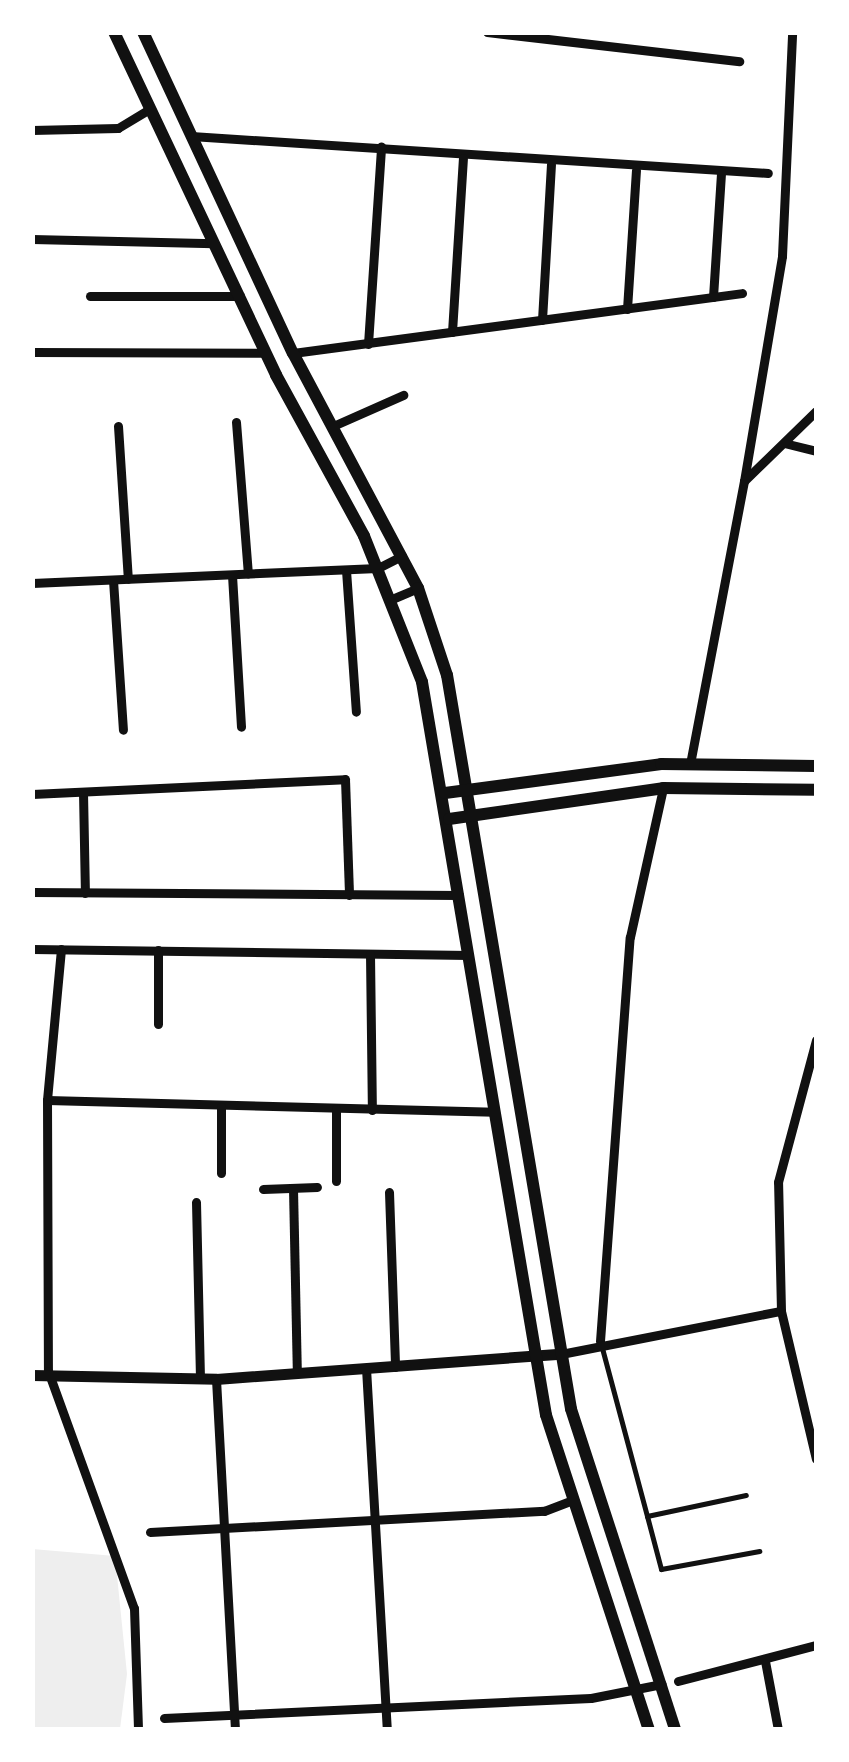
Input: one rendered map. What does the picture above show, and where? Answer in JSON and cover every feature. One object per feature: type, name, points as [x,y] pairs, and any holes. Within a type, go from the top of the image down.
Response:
[{"type":"main road","points":[[114,32],[266,354],[378,568],[422,682],[445,794],[534,1356],[570,1501],[638,1688],[649,1730]]},
{"type":"main road","points":[[143,32],[293,353],[418,588],[472,788],[560,1354],[594,1492],[675,1730]]},
{"type":"main road","points":[[445,794],[690,764],[816,766]]},
{"type":"main road","points":[[449,819],[663,788],[816,790]]},
{"type":"street","points":[[487,32],[739,62]]},
{"type":"street","points":[[690,764],[782,256],[792,32]]},
{"type":"street","points":[[32,130],[118,128],[150,109]]},
{"type":"street","points":[[192,136],[381,146],[463,158],[636,170],[768,172]]},
{"type":"street","points":[[368,344],[381,146]]},
{"type":"street","points":[[452,332],[463,158]]},
{"type":"street","points":[[542,320],[550,164]]},
{"type":"street","points":[[627,309],[636,170]]},
{"type":"street","points":[[713,297],[721,172]]},
{"type":"street","points":[[32,239],[214,243]]},
{"type":"street","points":[[293,353],[742,293]]},
{"type":"street","points":[[90,296],[240,296]]},
{"type":"street","points":[[32,352],[266,354]]},
{"type":"street","points":[[333,426],[402,395]]},
{"type":"street","points":[[744,480],[816,412]]},
{"type":"street","points":[[236,422],[248,574]]},
{"type":"street","points":[[118,426],[128,579]]},
{"type":"street","points":[[784,443],[816,451]]},
{"type":"street","points":[[32,584],[378,568],[402,556]]},
{"type":"street","points":[[346,570],[356,712]]},
{"type":"street","points":[[232,575],[242,727]]},
{"type":"street","points":[[113,580],[123,730]]},
{"type":"street","points":[[392,599],[418,588]]},
{"type":"street","points":[[32,794],[344,779],[349,894]]},
{"type":"street","points":[[600,1340],[630,937],[663,788]]},
{"type":"street","points":[[83,792],[85,893]]},
{"type":"street","points":[[32,892],[459,896]]},
{"type":"street","points":[[32,949],[469,956]]},
{"type":"street","points":[[61,949],[47,1100],[48,1371],[134,1608],[138,1730]]},
{"type":"street","points":[[158,950],[158,1024]]},
{"type":"street","points":[[370,954],[372,1110]]},
{"type":"street","points":[[816,1040],[778,1182],[781,1312],[816,1459]]},
{"type":"street","points":[[47,1100],[494,1112]]},
{"type":"street","points":[[221,1107],[221,1173]]},
{"type":"street","points":[[336,1109],[336,1182]]},
{"type":"street","points":[[264,1189],[317,1187]]},
{"type":"street","points":[[293,1188],[297,1374]]},
{"type":"street","points":[[389,1192],[395,1367]]},
{"type":"street","points":[[196,1202],[200,1379]]},
{"type":"street","points":[[32,1375],[216,1379],[560,1354],[600,1340],[781,1312]]},
{"type":"street","points":[[366,1368],[386,1730]]},
{"type":"street","points":[[216,1379],[235,1730]]},
{"type":"street","points":[[150,1532],[544,1512],[570,1501]]},
{"type":"street","points":[[678,1681],[816,1645]]},
{"type":"street","points":[[765,1661],[778,1730]]},
{"type":"street","points":[[164,1718],[386,1708],[662,1684]]},
{"type":"lane","points":[[600,1340],[661,1569],[759,1550]]},
{"type":"lane","points":[[647,1516],[746,1495]]},
{"type":"shaded area","points":[[32,1549],[115,1556],[127,1674],[120,1729],[33,1729]]}]
